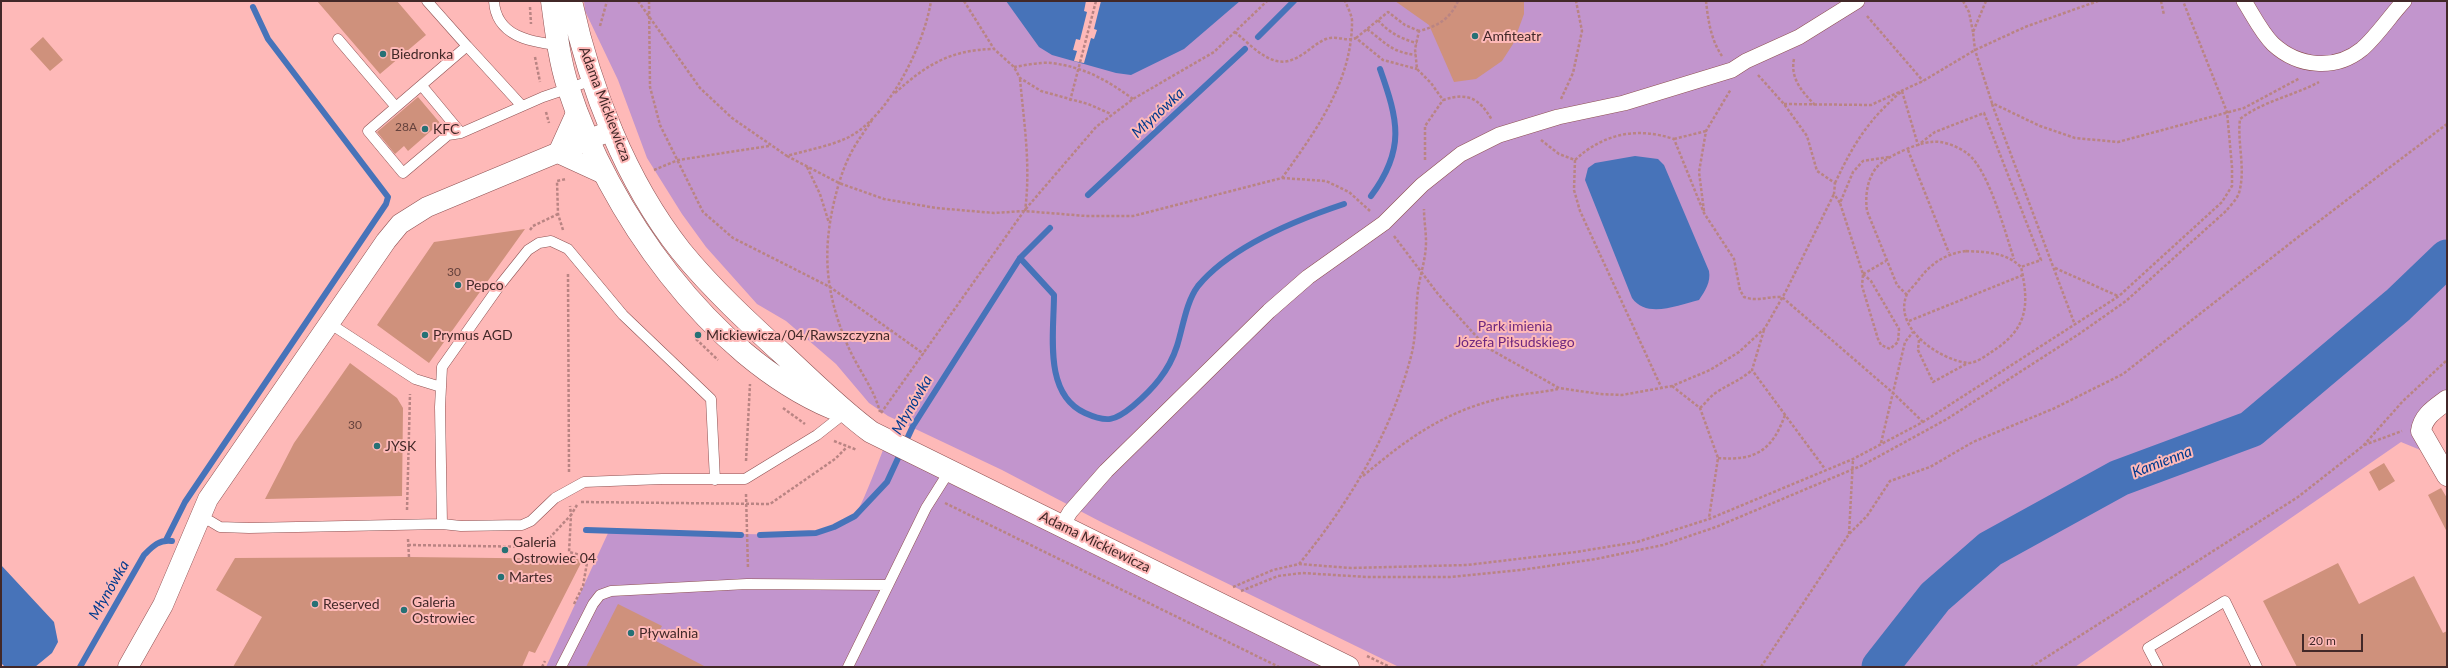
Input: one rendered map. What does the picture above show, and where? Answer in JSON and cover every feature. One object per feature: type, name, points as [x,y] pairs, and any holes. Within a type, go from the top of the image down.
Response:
[{"type":"street","name":"Adama Mickiewicza","points":[[552,1],[558,45],[568,87],[588,141],[606,175],[641,236],[711,322],[748,357],[781,382],[809,398],[880,428],[921,456],[1348,667]]},
{"type":"street","name":"Adama Mickiewicza","points":[[571,1],[593,80],[612,130],[640,188],[681,250],[726,300],[844,413]]},
{"type":"street","points":[[2244,1],[2274,44],[2293,57],[2322,72],[2361,49],[2404,1]]},
{"type":"street","points":[[1062,526],[1070,512],[1106,471],[1269,311],[1308,277],[1384,223],[1422,185],[1460,154],[1499,135],[1558,117],[1624,103],[1732,70],[1746,61],[1800,37],[1856,2]]},
{"type":"street","points":[[558,153],[576,111]]},
{"type":"street","points":[[128,667],[163,606],[184,561],[199,520],[212,493],[386,241],[400,224],[427,207],[612,130]]},
{"type":"street","name":"Adama Mickiewicza","points":[[558,153],[606,175]]},
{"type":"street","points":[[2447,400],[2427,416],[2422,422],[2421,431],[2447,476]]},
{"type":"lane","points":[[427,1],[522,106]]},
{"type":"lane","points":[[494,1],[500,21],[507,30],[515,36],[531,42],[558,45]]},
{"type":"lane","points":[[338,39],[396,107]]},
{"type":"lane","points":[[467,46],[422,86],[413,91],[368,130],[403,173],[448,135],[461,133],[543,97],[568,87],[593,80]]},
{"type":"lane","points":[[422,86],[461,133]]},
{"type":"lane","points":[[442,524],[442,367],[500,285],[528,250],[539,243],[551,242],[568,249],[623,315],[711,399],[715,480]]},
{"type":"lane","points":[[329,323],[415,379],[441,387]]},
{"type":"lane","points":[[199,520],[210,521],[220,527],[249,528],[442,524],[461,526],[522,525],[531,521],[555,498],[584,482],[613,480],[745,479],[817,435],[844,413]]},
{"type":"lane","points":[[848,667],[933,497],[950,470]]},
{"type":"lane","points":[[561,667],[593,604],[600,595],[624,589],[747,584],[888,585]]},
{"type":"lane","points":[[2158,667],[2148,648],[2225,601],[2257,667]]},
{"type":"path","points":[[529,1],[531,42],[550,128]]},
{"type":"path","points":[[638,1],[649,14],[700,88],[732,118],[770,146],[787,156],[839,183],[884,199],[936,208],[994,213],[1024,211],[1086,216],[1133,216],[1282,178],[1326,181],[1349,192],[1384,223],[1438,294],[1486,347],[1559,388]]},
{"type":"path","points":[[649,1],[650,87],[660,125],[703,212],[727,233],[754,250],[830,287],[924,354]]},
{"type":"path","points":[[892,96],[910,66],[931,1]]},
{"type":"path","points":[[964,1],[994,49],[1014,67],[1020,78],[1027,150],[1028,185],[1024,211]]},
{"type":"path","points":[[1070,101],[1077,69],[1096,1]]},
{"type":"path","points":[[858,450],[880,428],[924,354],[1024,211],[1096,127],[1133,98],[1214,52],[1267,1]]},
{"type":"path","points":[[1282,178],[1315,132],[1344,76],[1353,23],[1345,1]]},
{"type":"path","points":[[1235,32],[1269,59],[1276,61],[1294,59],[1326,39],[1335,37],[1350,40],[1356,38],[1388,12],[1405,25],[1419,31],[1435,27],[1452,14],[1458,1]]},
{"type":"path","points":[[1558,117],[1562,98],[1573,73],[1582,31],[1576,1]]},
{"type":"path","points":[[1706,1],[1708,19],[1717,48],[1732,70]]},
{"type":"path","points":[[1963,1],[1969,12],[1975,50],[1992,103],[2055,268],[2075,325]]},
{"type":"path","points":[[1973,32],[1986,1]]},
{"type":"path","points":[[1784,104],[1871,104],[1902,91],[1975,50],[2025,27],[2098,1]]},
{"type":"path","points":[[2161,1],[2164,15]]},
{"type":"path","points":[[1216,602],[1253,577],[1273,570],[1299,564],[1351,568],[1467,565],[1576,552],[1637,542],[1709,519],[1853,458],[1923,422],[2119,296],[2222,202],[2232,186],[2228,112],[2184,1]]},
{"type":"path","points":[[1856,2],[1923,80]]},
{"type":"path","points":[[1378,20],[1391,32],[1406,40],[1416,43]]},
{"type":"path","points":[[1367,29],[1380,42],[1397,53],[1416,55]]},
{"type":"path","points":[[1417,69],[1416,43],[1419,31]]},
{"type":"path","points":[[1800,37],[1794,63],[1794,76],[1802,91],[1815,105]]},
{"type":"path","points":[[1356,38],[1383,60],[1417,69],[1431,83],[1443,100],[1458,95],[1477,100],[1491,118],[1499,135]]},
{"type":"path","points":[[880,428],[877,398],[852,357],[839,325],[830,287],[826,254],[829,224],[839,183],[850,153],[872,120],[892,96],[919,71],[946,56],[979,49],[994,49]]},
{"type":"path","points":[[1704,213],[1699,172],[1706,132],[1746,61],[1784,104],[1807,136],[1817,171],[1835,183]]},
{"type":"path","points":[[1014,67],[1050,63],[1077,69],[1104,78],[1133,98]]},
{"type":"path","points":[[1992,103],[2040,126],[2074,138],[2118,142],[2244,108],[2304,76],[2322,72]]},
{"type":"path","points":[[1216,602],[1278,576],[1302,573],[1367,577],[1450,577],[1596,559],[1663,546],[1771,505],[1853,469],[1947,419],[2079,334],[2126,301],[2226,211],[2238,194],[2242,160],[2238,135],[2240,119],[2252,110],[2302,91],[2322,72]]},
{"type":"path","points":[[1020,78],[1042,91],[1070,101],[1088,104],[1111,114]]},
{"type":"path","points":[[1902,91],[1918,145]]},
{"type":"path","points":[[1700,408],[1715,393],[1729,384],[1741,380],[1752,370],[1765,328],[1834,194],[1835,183],[1862,131],[1881,109],[1902,91]]},
{"type":"path","points":[[1918,145],[1934,132],[1984,113],[2040,260],[2021,267]]},
{"type":"path","points":[[787,156],[849,137],[872,120]]},
{"type":"path","points":[[1761,667],[1849,534],[1867,516],[1890,481],[1930,466],[1973,442],[2062,404],[2123,374],[2302,234],[2447,124]]},
{"type":"path","points":[[1525,128],[1559,154],[1575,160]]},
{"type":"path","points":[[1575,160],[1597,143],[1620,134],[1657,134],[1674,139],[1706,132]]},
{"type":"path","points":[[1674,139],[1704,213],[1734,260],[1740,290],[1744,298],[1762,300],[1772,296],[1782,297],[1892,392],[1923,422]]},
{"type":"path","points":[[1840,203],[1853,172],[1863,161],[1889,156],[1931,141],[1953,145],[1968,154],[1978,166],[1992,194],[2014,260]]},
{"type":"path","points":[[654,175],[654,170],[678,160],[770,146]]},
{"type":"path","points":[[1908,150],[1949,253]]},
{"type":"path","points":[[1889,156],[1876,168],[1869,182],[1865,198],[1867,211],[1897,285],[1907,295]]},
{"type":"path","points":[[1575,160],[1574,190],[1580,211],[1662,389]]},
{"type":"path","points":[[807,166],[820,194],[829,224]]},
{"type":"path","points":[[557,182],[558,214],[568,249],[570,489]]},
{"type":"path","points":[[1834,194],[1840,203],[1862,274],[1862,286],[1881,345],[1890,349],[1898,342],[1905,342]]},
{"type":"path","points":[[1919,340],[1918,350],[1933,382],[1969,363],[1978,360],[2012,338],[2022,319],[2026,300],[2021,267],[2014,260],[1998,253],[1966,251],[1949,253],[1932,265],[1907,295],[1905,310],[1913,332],[1919,340],[1945,355],[1969,363]]},
{"type":"path","points":[[1862,274],[1887,260]]},
{"type":"path","points":[[2055,268],[2119,296]]},
{"type":"path","points":[[1299,564],[1322,537],[1361,477],[1388,421],[1410,360],[1422,271]]},
{"type":"path","points":[[1862,274],[1870,281],[1899,328],[1898,342]]},
{"type":"path","points":[[1909,321],[2023,275]]},
{"type":"path","points":[[1361,477],[1410,437],[1442,418],[1500,398],[1559,388],[1600,394],[1622,395],[1662,389],[1710,370],[1739,352],[1765,328]]},
{"type":"path","points":[[1881,444],[1892,392],[1905,342],[1913,332]]},
{"type":"path","points":[[2032,667],[2298,497],[2363,446],[2403,401],[2447,360]]},
{"type":"path","points":[[1752,370],[1825,469]]},
{"type":"path","points":[[747,584],[748,544],[745,479],[750,382]]},
{"type":"path","points":[[1672,386],[1700,408],[1718,458],[1709,519]]},
{"type":"path","points":[[1718,458],[1742,460],[1762,451],[1779,431],[1785,416]]},
{"type":"path","points":[[2363,446],[2406,429],[2421,431]]},
{"type":"path","points":[[1849,534],[1853,458]]},
{"type":"path","points":[[933,497],[1279,667]]},
{"type":"path","points":[[571,515],[569,552],[588,557],[583,586],[573,606]]},
{"type":"path","points":[[542,667],[549,654]]},
{"type":"green space","name":"Park imienia Józefa Piłsudskiego","points":[[584,1],[2447,1],[2447,400],[2427,415],[2430,454],[2401,442],[2075,667],[1399,667],[1103,523],[1002,470],[888,416],[869,403],[836,364],[786,321],[757,304],[706,247],[682,214],[647,158],[618,80],[585,11]]},
{"type":"green space","points":[[887,440],[1348,667],[546,667],[609,531],[790,535],[832,528],[848,521],[857,512]]},
{"type":"water","points":[[1006,1],[1240,1],[1184,49],[1131,75],[1116,73],[1052,55],[1039,47]]},
{"type":"water","points":[[1635,156],[1658,159],[1664,165],[1709,271],[1708,283],[1699,300],[1663,309],[1654,309],[1646,308],[1638,304],[1632,298],[1585,180],[1588,168],[1595,163]]},
{"type":"water","points":[[1,565],[54,622],[58,642],[52,653],[35,667],[5,667],[1,663]]},
{"type":"pier","points":[[1086,1],[1101,1],[1094,29],[1097,30],[1094,39],[1091,38],[1084,63],[1074,61],[1077,51],[1073,50],[1076,39],[1080,40],[1087,12],[1084,11]]},
{"type":"building","name":"Biedronka","points":[[317,1],[397,1],[426,35],[380,74]]},
{"type":"building","name":"Amfiteatr","points":[[1395,1],[1524,1],[1524,14],[1513,44],[1502,61],[1476,79],[1454,82],[1429,25]]},
{"type":"building","points":[[43,37],[63,60],[50,71],[30,49]]},
{"type":"building","points":[[418,97],[440,123],[408,151],[404,146],[395,154],[377,132]]},
{"type":"building","points":[[525,229],[429,363],[377,325],[434,242]]},
{"type":"building","points":[[350,363],[397,398],[403,408],[402,496],[265,499],[294,443]]},
{"type":"building","points":[[2384,463],[2395,481],[2379,491],[2369,472]]},
{"type":"building","points":[[2441,488],[2447,498],[2447,532],[2428,495]]},
{"type":"building","name":"Galeria Ostrowiec","points":[[409,557],[583,559],[535,653],[529,651],[522,667],[233,667],[262,617],[216,590],[235,558]]},
{"type":"building","points":[[2338,563],[2359,604],[2414,576],[2443,633],[2447,631],[2447,667],[2297,667],[2263,601]]},
{"type":"building","name":"Pływalnia","points":[[618,604],[662,626],[654,640],[706,667],[586,667]]},
{"type":"waterway","name":"Młynówka","points":[[1258,37],[1294,1]]},
{"type":"waterway","points":[[166,540],[185,502],[386,204],[388,197],[268,39],[253,7]]},
{"type":"waterway","name":"Młynówka","points":[[1088,195],[1245,49]]},
{"type":"waterway","points":[[1371,196],[1390,164],[1394,149],[1394,119],[1380,69]]},
{"type":"waterway","points":[[1020,258],[1054,295],[1054,361],[1062,392],[1072,404],[1085,413],[1099,418],[1110,419],[1121,415],[1133,406],[1160,379],[1174,355],[1190,299],[1198,286],[1212,272],[1228,259],[1265,236],[1285,226],[1344,204]]},
{"type":"waterway","name":"Młynówka","points":[[760,535],[816,533],[834,527],[855,516],[887,482],[913,426],[1020,258],[1050,228]]},
{"type":"waterway","name":"Kamienna","points":[[1880,667],[1935,597],[1990,549],[2119,478],[2251,429],[2398,305],[2447,258]]},
{"type":"waterway","name":"Młynówka","points":[[586,530],[741,535]]},
{"type":"waterway","name":"Młynówka","points":[[80,667],[144,555],[160,542],[172,541]]},
{"type":"place","name":"Amfiteatr","points":[[1475,36]]},
{"type":"place","name":"Biedronka","points":[[383,54]]},
{"type":"place","name":"KFC","points":[[425,129]]},
{"type":"place","name":"Pepco","points":[[458,285]]},
{"type":"place","name":"Prymus AGD","points":[[425,335]]},
{"type":"place","name":"Mickiewicza/04/Rawszczyzna","points":[[698,335]]},
{"type":"place","name":"JYSK","points":[[377,446]]},
{"type":"place","name":"Galeria Ostrowiec 04","points":[[505,550]]},
{"type":"place","name":"Martes","points":[[501,577]]},
{"type":"place","name":"Reserved","points":[[315,604]]},
{"type":"place","name":"Galeria Ostrowiec","points":[[404,610]]},
{"type":"place","name":"Pływalnia","points":[[631,633]]}]
